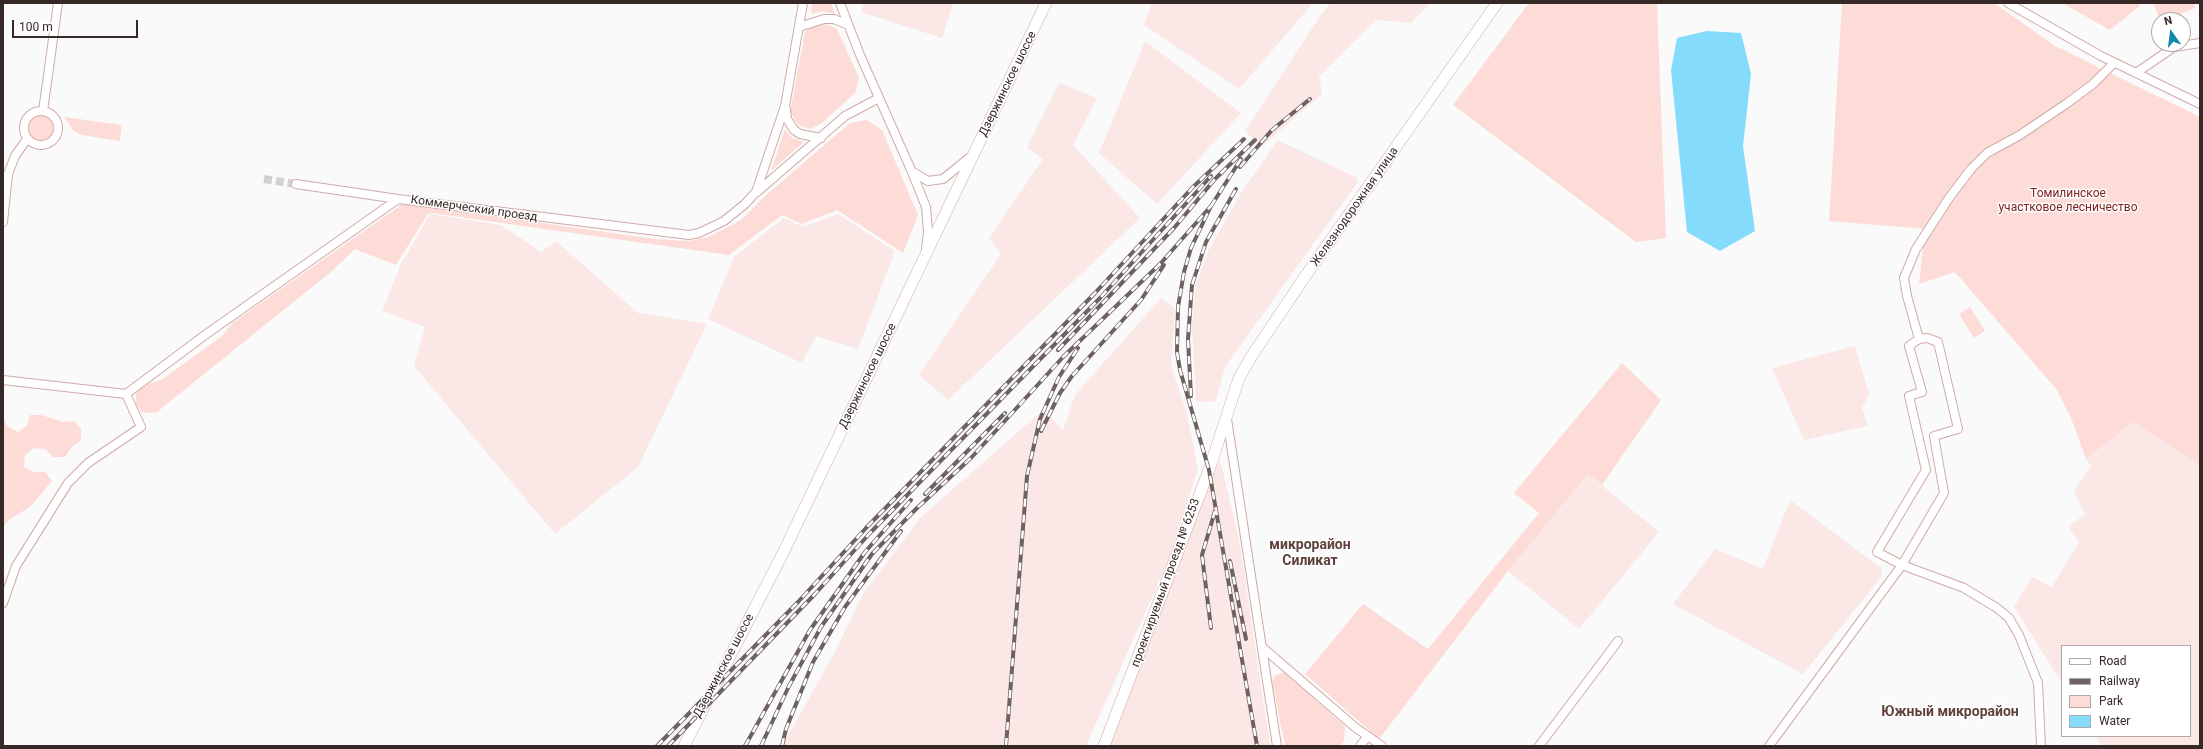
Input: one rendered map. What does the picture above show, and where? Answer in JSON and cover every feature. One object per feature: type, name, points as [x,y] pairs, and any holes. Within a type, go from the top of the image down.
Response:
[{"type":"street","points":[[43,111],[58,3]]},
{"type":"street","name":"Коммерческий проезд","points":[[126,394],[205,335],[398,199],[689,235],[698,233],[724,221],[740,209],[756,192],[785,106],[803,3]]},
{"type":"street","points":[[840,3],[926,207],[928,232],[922,265]]},
{"type":"street","name":"Дзержинское шоссе","points":[[684,746],[783,553],[1046,3]]},
{"type":"street","name":"Железнодорожная улица","points":[[1227,418],[1231,400],[1239,378],[1251,357],[1497,3]]},
{"type":"street","points":[[2008,3],[2114,63],[2200,104]]},
{"type":"street","points":[[799,27],[824,19],[834,19],[848,25]]},
{"type":"street","points":[[2136,73],[2174,47],[2200,43]]},
{"type":"street","points":[[1919,339],[1907,296],[1904,278],[1916,249],[1949,198],[1971,169],[1987,153],[2020,135],[2066,104],[2093,84],[2114,63]]},
{"type":"street","points":[[756,192],[845,116],[879,98]]},
{"type":"street","points":[[785,106],[787,119],[794,130],[800,134],[821,138]]},
{"type":"street","points":[[43,111],[48,112],[56,120],[58,130],[57,135],[49,144],[43,146],[37,145],[27,139],[24,126],[26,119],[31,114],[43,111]]},
{"type":"street","points":[[3,222],[8,174],[15,156],[27,139]]},
{"type":"street","points":[[912,172],[928,181],[943,179],[974,153]]},
{"type":"street","points":[[296,184],[398,199]]},
{"type":"street","points":[[1769,746],[1902,565],[1944,494],[1934,436],[1958,429],[1938,342],[1928,338],[1919,339],[1909,346],[1922,392],[1909,396],[1926,470],[1877,552],[1902,565],[1964,588],[1997,608],[2009,618],[2024,648],[2038,683],[2041,746]]},
{"type":"street","points":[[3,380],[126,394],[141,427],[88,463],[68,483],[16,566],[3,602]]},
{"type":"street","points":[[1227,418],[1277,746]]},
{"type":"street","name":"проектируемый проезд № 6253","points":[[1104,746],[1227,418]]},
{"type":"street","points":[[1539,746],[1618,641]]},
{"type":"street","points":[[1262,647],[1382,746]]},
{"type":"street","points":[[1360,746],[1368,736]]},
{"type":"shaded area","points":[[864,3],[953,3],[942,38],[861,12]]},
{"type":"shaded area","points":[[1152,3],[1313,3],[1239,89],[1144,25]]},
{"type":"shaded area","points":[[1330,3],[1431,3],[1411,23],[1376,20],[1319,76],[1322,94],[1261,147],[1245,131]]},
{"type":"shaded area","points":[[1145,41],[1241,113],[1157,204],[1099,153]]},
{"type":"shaded area","points":[[1059,83],[1097,98],[1073,145],[1140,218],[948,400],[919,375],[1001,254],[989,238],[1043,159],[1027,147]]},
{"type":"shaded area","points":[[1278,140],[1357,178],[1357,183],[1225,367],[1216,401],[1196,402],[1192,326],[1196,285],[1207,253],[1241,193]]},
{"type":"shaded area","points":[[430,214],[501,225],[541,252],[556,241],[638,313],[707,324],[638,467],[555,534],[414,366],[425,327],[382,311],[400,266]]},
{"type":"shaded area","points":[[838,214],[895,251],[858,349],[816,336],[802,363],[708,319],[734,257],[784,218],[803,227]]},
{"type":"shaded area","points":[[1161,298],[1175,309],[1171,365],[1187,414],[1198,469],[1172,552],[1086,746],[782,746],[834,654],[863,594],[920,518],[1043,410],[1063,430],[1075,395]]},
{"type":"shaded area","points":[[1855,346],[1869,394],[1862,408],[1868,426],[1804,440],[1772,368]]},
{"type":"shaded area","points":[[2133,422],[2200,465],[2200,746],[2102,746],[2096,737],[2191,737],[2191,645],[2061,645],[2061,681],[2014,607],[2032,577],[2052,587],[2079,542],[2068,527],[2085,514],[2074,491],[2091,466],[2086,459]]},
{"type":"shaded area","points":[[1220,460],[1239,539],[1270,746],[1108,746],[1198,510]]},
{"type":"shaded area","points":[[1588,474],[1659,532],[1579,629],[1508,571]]},
{"type":"shaded area","points":[[1790,500],[1881,568],[1882,576],[1803,674],[1673,604],[1715,549],[1763,569]]},
{"type":"green space","points":[[812,3],[831,3],[835,14],[822,11],[811,14]]},
{"type":"green space","points":[[1529,3],[1657,3],[1666,238],[1636,242],[1453,105]]},
{"type":"green space","name":"Томилинское участковое лесничество","points":[[1842,3],[1994,3],[2055,46],[2200,117],[2200,465],[2133,422],[2086,459],[2071,418],[2057,390],[1955,272],[1919,284],[1925,229],[1829,221]]},
{"type":"green space","points":[[2062,3],[2139,3],[2140,6],[2110,30]]},
{"type":"green space","points":[[2153,3],[2193,3],[2195,8],[2185,12],[2157,12]]},
{"type":"green space","points":[[827,24],[837,29],[859,78],[855,93],[823,122],[811,129],[798,125],[790,112],[805,32],[814,26]]},
{"type":"green space","points":[[41,114],[51,118],[55,128],[51,138],[41,142],[31,138],[27,128],[31,118]]},
{"type":"green space","points":[[64,117],[122,125],[120,141],[82,135],[73,130]]},
{"type":"green space","points":[[867,120],[882,130],[918,215],[903,253],[837,210],[802,224],[782,215],[729,255],[431,213],[428,214],[396,265],[355,249],[332,271],[157,412],[142,412],[136,404],[136,392],[145,385],[161,380],[222,336],[232,323],[397,208],[405,209],[397,207],[403,203],[654,239],[689,241],[709,237],[741,220],[765,196],[850,123]]},
{"type":"green space","points":[[785,129],[792,138],[804,142],[771,171]]},
{"type":"green space","points":[[1970,307],[1985,331],[1974,338],[1959,314]]},
{"type":"green space","points":[[1622,363],[1661,400],[1602,485],[1588,474],[1508,571],[1379,739],[1305,674],[1363,604],[1428,649],[1539,513],[1514,493]]},
{"type":"green space","points":[[30,415],[41,415],[63,422],[74,421],[81,429],[81,441],[72,447],[65,457],[53,457],[45,449],[34,448],[25,455],[24,467],[34,472],[45,472],[52,481],[30,507],[10,519],[3,527],[3,417],[7,426],[18,432],[27,426]]},
{"type":"green space","points":[[1284,672],[1345,726],[1344,741],[1340,746],[1285,746],[1272,681],[1275,676]]},
{"type":"water","points":[[1707,31],[1741,33],[1751,74],[1743,146],[1755,231],[1720,251],[1687,232],[1671,70],[1677,38]]},
{"type":"tunnel","points":[[264,179],[296,184]]},
{"type":"railway","points":[[1240,167],[1272,130],[1310,99]]},
{"type":"railway","points":[[657,746],[798,602],[866,528],[1095,293],[1193,187],[1244,139]]},
{"type":"railway","points":[[1058,350],[1174,228],[1215,179],[1255,140]]},
{"type":"railway","points":[[1241,159],[1211,206],[1191,248],[1184,272],[1178,307],[1177,352],[1180,370],[1209,470],[1257,746]]},
{"type":"railway","points":[[668,746],[815,594],[871,532],[1100,298],[1211,176]]},
{"type":"railway","points":[[1191,396],[1188,339],[1192,285],[1206,242],[1236,189]]},
{"type":"railway","points":[[761,746],[789,686],[821,627],[872,554],[916,509],[971,458],[1064,356],[1161,263],[1211,206]]},
{"type":"railway","points":[[1041,431],[1060,393],[1072,376],[1141,300],[1164,265]]},
{"type":"railway","points":[[1006,746],[1027,476],[1040,419],[1059,377],[1078,348]]},
{"type":"railway","points":[[925,494],[1005,413]]},
{"type":"railway","points":[[745,746],[810,630],[865,552],[911,500]]},
{"type":"railway","points":[[1211,628],[1202,555],[1215,511]]},
{"type":"railway","points":[[782,746],[786,729],[813,662],[845,607],[901,531]]},
{"type":"railway","points":[[1230,561],[1246,639]]},
{"type":"district","name":"микрорайон Силикат","points":[[1310,554]]},
{"type":"district","name":"Южный микрорайон","points":[[1950,712]]}]
